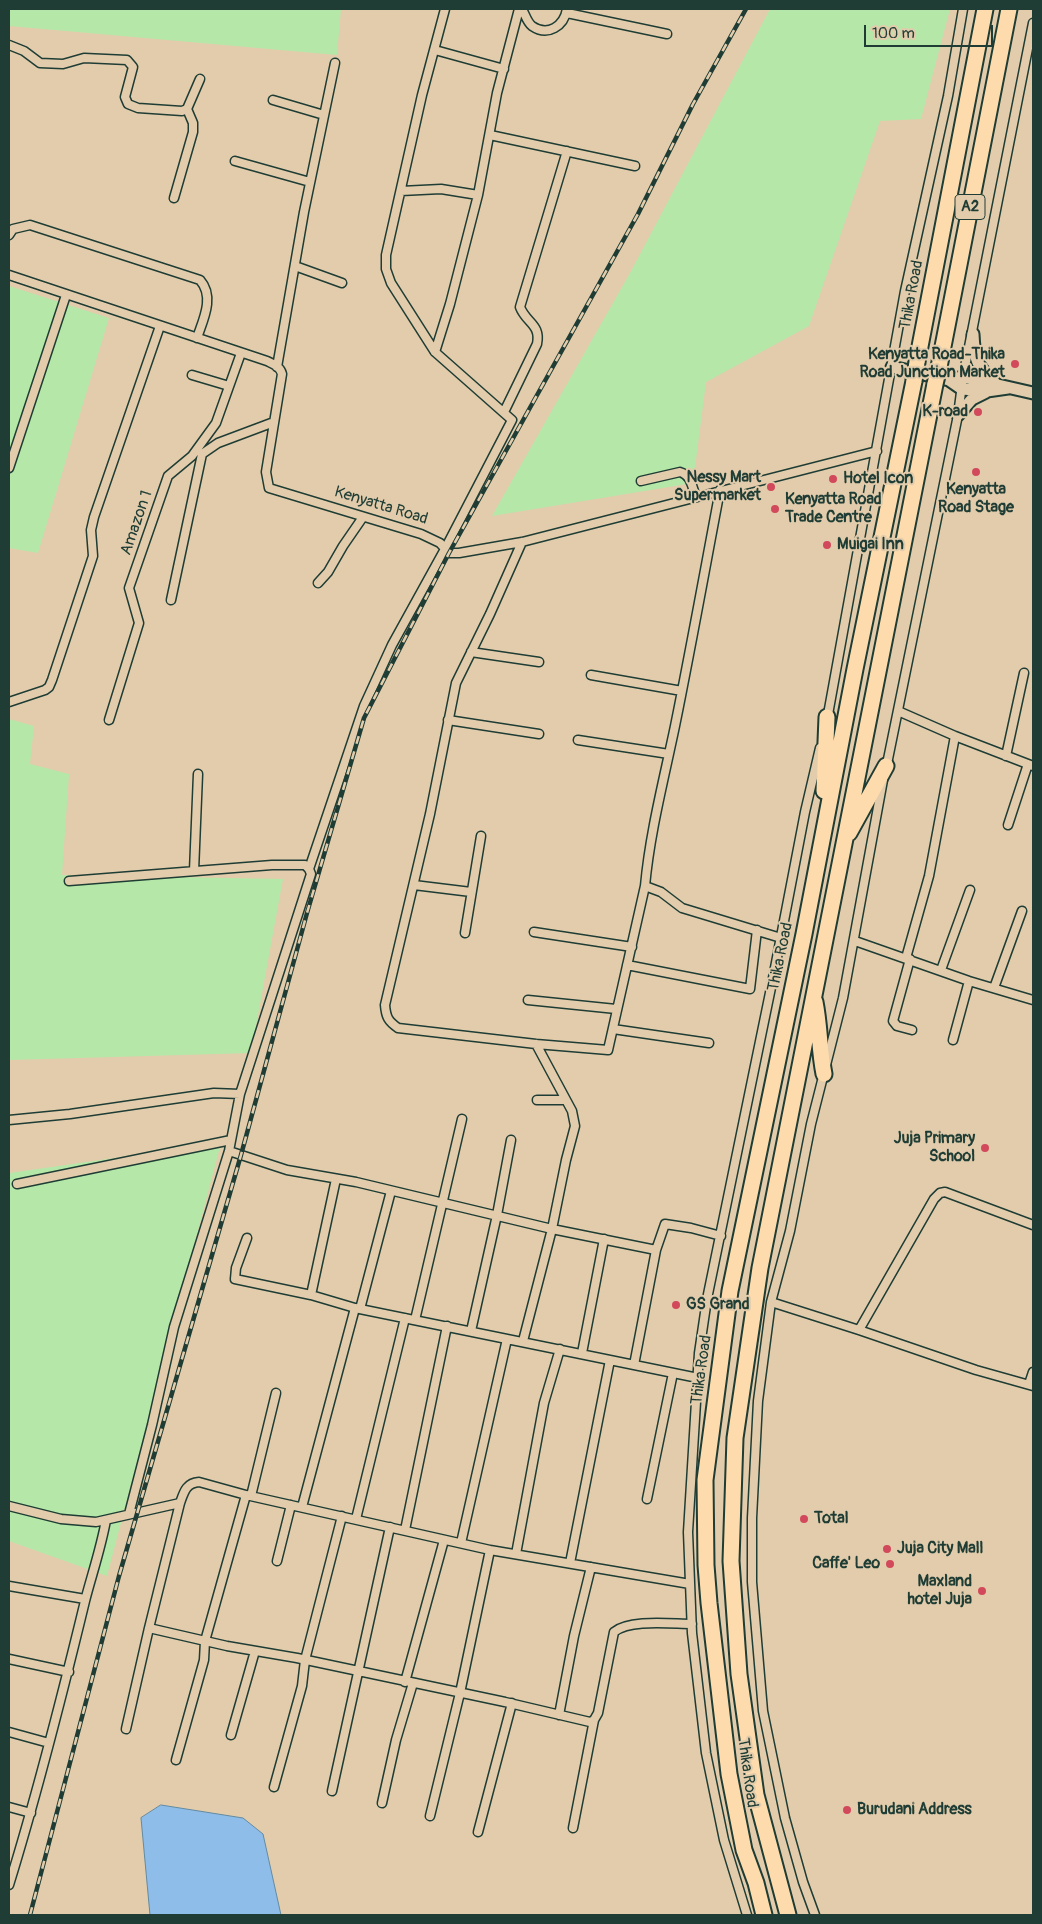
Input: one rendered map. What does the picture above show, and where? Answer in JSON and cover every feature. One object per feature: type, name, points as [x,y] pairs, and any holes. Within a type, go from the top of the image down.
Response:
[{"type":"highway","name":"Thika Road","points":[[764,1915],[756,1883],[744,1850],[728,1774],[706,1565],[705,1480],[730,1291],[914,381],[985,9]]},
{"type":"highway","name":"Thika Road","points":[[788,1915],[756,1795],[738,1674],[731,1551],[735,1438],[760,1268],[842,846],[942,382],[939,367],[1009,9]]},
{"type":"highway","points":[[823,835],[827,717]]},
{"type":"highway","points":[[842,846],[886,766]]},
{"type":"highway","points":[[814,993],[820,1025],[821,1060],[824,1074]]},
{"type":"main road","points":[[973,334],[978,366],[993,388]]},
{"type":"main road","points":[[892,367],[942,382],[1008,388],[1033,393]]},
{"type":"main road","points":[[958,415],[972,399],[993,388]]},
{"type":"street","points":[[309,869],[364,706],[392,645],[446,549],[512,420],[435,352],[391,283],[386,269],[386,255],[422,95],[445,9]]},
{"type":"street","points":[[520,9],[533,27],[549,30],[556,28],[564,21],[567,11],[667,34]]},
{"type":"street","points":[[435,352],[450,304],[478,195],[504,69],[520,9]]},
{"type":"street","name":"Thika Road","points":[[747,1915],[724,1840],[706,1753],[692,1624],[688,1532],[699,1353],[707,1299],[805,812],[827,717],[909,271],[948,96],[963,9]]},
{"type":"street","name":"Thika Road","points":[[815,1915],[803,1882],[785,1818],[763,1711],[752,1582],[752,1518],[758,1401],[771,1302],[790,1231],[811,1124],[843,998],[855,941],[886,766],[958,415],[962,383],[1033,23]]},
{"type":"street","points":[[9,45],[24,51],[40,63],[63,64],[84,58],[127,60],[133,67],[125,97],[130,107],[182,111],[187,109],[200,78]]},
{"type":"street","points":[[435,50],[504,69]]},
{"type":"street","name":"Kenyatta Road","points":[[335,63],[310,182],[277,367],[281,370],[282,374],[266,472],[268,488],[421,534],[440,544],[449,553],[459,553],[522,542],[877,451]]},
{"type":"street","points":[[273,100],[324,115]]},
{"type":"street","points":[[174,198],[193,132],[194,123],[187,109]]},
{"type":"street","points":[[490,135],[636,166]]},
{"type":"street","points":[[504,412],[537,344],[539,336],[534,324],[523,314],[520,307],[567,151]]},
{"type":"street","points":[[235,161],[310,182]]},
{"type":"street","points":[[401,191],[441,189],[478,195]]},
{"type":"street","points":[[9,235],[14,229],[30,225],[200,280],[208,296],[198,338]]},
{"type":"street","points":[[295,266],[342,283]]},
{"type":"street","points":[[9,276],[198,338],[277,367]]},
{"type":"street","points":[[9,468],[66,295]]},
{"type":"street","points":[[9,702],[45,690],[49,687],[52,680],[93,556],[91,530],[94,518],[160,326]]},
{"type":"street","name":"Amazon 1","points":[[109,720],[139,623],[129,588],[168,476],[192,456],[216,423],[241,353]]},
{"type":"street","points":[[192,375],[229,386]]},
{"type":"street","points":[[171,600],[202,454],[218,443],[274,422]]},
{"type":"street","points":[[641,481],[680,472],[685,473],[696,497]]},
{"type":"street","points":[[522,542],[456,683],[430,814],[385,1005],[386,1015],[389,1022],[398,1028],[536,1044],[608,1050],[645,886],[656,816],[720,490]]},
{"type":"street","points":[[318,583],[328,572],[362,517]]},
{"type":"street","points":[[472,652],[539,662]]},
{"type":"street","points":[[1006,756],[1024,673]]},
{"type":"street","points":[[591,675],[682,691]]},
{"type":"street","points":[[898,710],[955,736],[1031,765],[1008,825]]},
{"type":"street","points":[[448,720],[539,734]]},
{"type":"street","points":[[912,1030],[897,1026],[893,1021],[930,876],[955,736]]},
{"type":"street","points":[[578,740],[669,754]]},
{"type":"street","points":[[194,871],[198,774]]},
{"type":"street","points":[[465,934],[482,836]]},
{"type":"street","points":[[69,881],[299,865],[304,865],[311,874],[240,1094],[229,1151],[174,1327],[152,1425],[129,1514]]},
{"type":"street","points":[[414,885],[471,892]]},
{"type":"street","points":[[645,886],[661,892],[682,908],[781,938]]},
{"type":"street","points":[[941,970],[970,890]]},
{"type":"street","points":[[994,988],[1022,911]]},
{"type":"street","points":[[627,965],[750,989],[757,930]]},
{"type":"street","points":[[534,932],[632,947]]},
{"type":"street","points":[[855,941],[969,981],[1033,1000]]},
{"type":"street","points":[[953,1040],[969,981]]},
{"type":"street","points":[[528,1000],[616,1009]]},
{"type":"street","points":[[613,1029],[709,1043]]},
{"type":"street","points":[[523,1341],[552,1229],[566,1160],[576,1126],[574,1116],[536,1044]]},
{"type":"street","points":[[9,1119],[70,1114],[214,1093],[240,1094]]},
{"type":"street","points":[[537,1100],[566,1100]]},
{"type":"street","points":[[415,1320],[462,1119]]},
{"type":"street","points":[[17,1184],[231,1140]]},
{"type":"street","points":[[471,1331],[497,1215],[511,1140]]},
{"type":"street","points":[[229,1151],[287,1170],[391,1190],[552,1229],[656,1250]]},
{"type":"street","points":[[311,1295],[336,1179]]},
{"type":"street","points":[[302,1507],[391,1190]]},
{"type":"street","points":[[859,1330],[934,1199],[940,1193],[945,1192],[1033,1225]]},
{"type":"street","points":[[634,1365],[656,1250],[665,1224],[691,1228],[721,1236]]},
{"type":"street","points":[[247,1238],[236,1268],[235,1280],[311,1295],[358,1309],[698,1378]]},
{"type":"street","points":[[582,1353],[604,1239]]},
{"type":"street","points":[[771,1302],[976,1370],[1031,1385],[1033,1372]]},
{"type":"street","points":[[356,1519],[405,1318]]},
{"type":"street","points":[[405,1530],[447,1326]]},
{"type":"street","points":[[461,1543],[507,1339]]},
{"type":"street","points":[[516,1554],[544,1403],[560,1349]]},
{"type":"street","points":[[570,1563],[610,1360]]},
{"type":"street","points":[[647,1499],[673,1373]]},
{"type":"street","points":[[176,1760],[204,1660],[205,1641],[249,1496],[276,1393]]},
{"type":"street","points":[[126,1728],[180,1503],[186,1487],[192,1483],[199,1482],[249,1496],[490,1550],[690,1584]]},
{"type":"street","points":[[9,1506],[61,1519],[96,1522],[180,1503]]},
{"type":"street","points":[[277,1561],[291,1505]]},
{"type":"street","points":[[274,1788],[302,1686],[305,1660],[342,1516]]},
{"type":"street","points":[[9,1885],[31,1813],[69,1672],[86,1599],[101,1547],[106,1520]]},
{"type":"street","points":[[332,1791],[390,1527]]},
{"type":"street","points":[[382,1803],[444,1540]]},
{"type":"street","points":[[430,1816],[460,1692],[490,1550]]},
{"type":"street","points":[[559,1715],[574,1636],[591,1567]]},
{"type":"street","points":[[9,1586],[86,1599]]},
{"type":"street","points":[[573,1828],[594,1720],[598,1713],[614,1632],[621,1627],[633,1624],[692,1624]]},
{"type":"street","points":[[150,1628],[205,1641],[460,1692],[590,1722],[594,1720]]},
{"type":"street","points":[[231,1735],[255,1651]]},
{"type":"street","points":[[9,1659],[69,1672]]},
{"type":"street","points":[[478,1832],[512,1704]]},
{"type":"street","points":[[9,1732],[49,1743]]},
{"type":"street","points":[[9,1807],[31,1813]]},
{"type":"green space","points":[[9,9],[341,9],[337,55],[9,26]]},
{"type":"green space","points":[[770,9],[950,9],[921,119],[880,121],[809,326],[706,382],[693,483],[492,516],[630,273]]},
{"type":"green space","points":[[9,286],[109,318],[38,553],[9,548]]},
{"type":"green space","points":[[9,719],[34,726],[30,764],[69,774],[62,875],[283,879],[251,1053],[9,1060]]},
{"type":"green space","points":[[221,1143],[107,1576],[9,1541],[9,1173]]},
{"type":"water","points":[[161,1805],[243,1818],[263,1834],[281,1915],[150,1915],[141,1818]]},
{"type":"railway","points":[[30,1915],[119,1576],[241,1155],[307,913],[364,718],[449,553],[638,214],[693,104],[746,9]]},
{"type":"place","name":"Kenyatta Road-Thika Road Junction Market","points":[[1015,364]]},
{"type":"place","name":"K-road","points":[[978,412]]},
{"type":"place","name":"Kenyatta Road Stage","points":[[976,472]]},
{"type":"place","name":"Hotel Icon","points":[[833,479]]},
{"type":"place","name":"Nessy Mart Supermarket","points":[[771,487]]},
{"type":"place","name":"Kenyatta Road Trade Centre","points":[[775,509]]},
{"type":"place","name":"Muigai Inn","points":[[827,545]]},
{"type":"place","name":"Juja Primary School","points":[[985,1148]]},
{"type":"place","name":"GS Grand","points":[[676,1305]]},
{"type":"place","name":"Total","points":[[804,1519]]},
{"type":"place","name":"Juja City Mall","points":[[887,1549]]},
{"type":"place","name":"Caffe' Leo","points":[[890,1564]]},
{"type":"place","name":"Maxland hotel Juja","points":[[982,1591]]},
{"type":"place","name":"Burudani Address","points":[[847,1810]]}]
